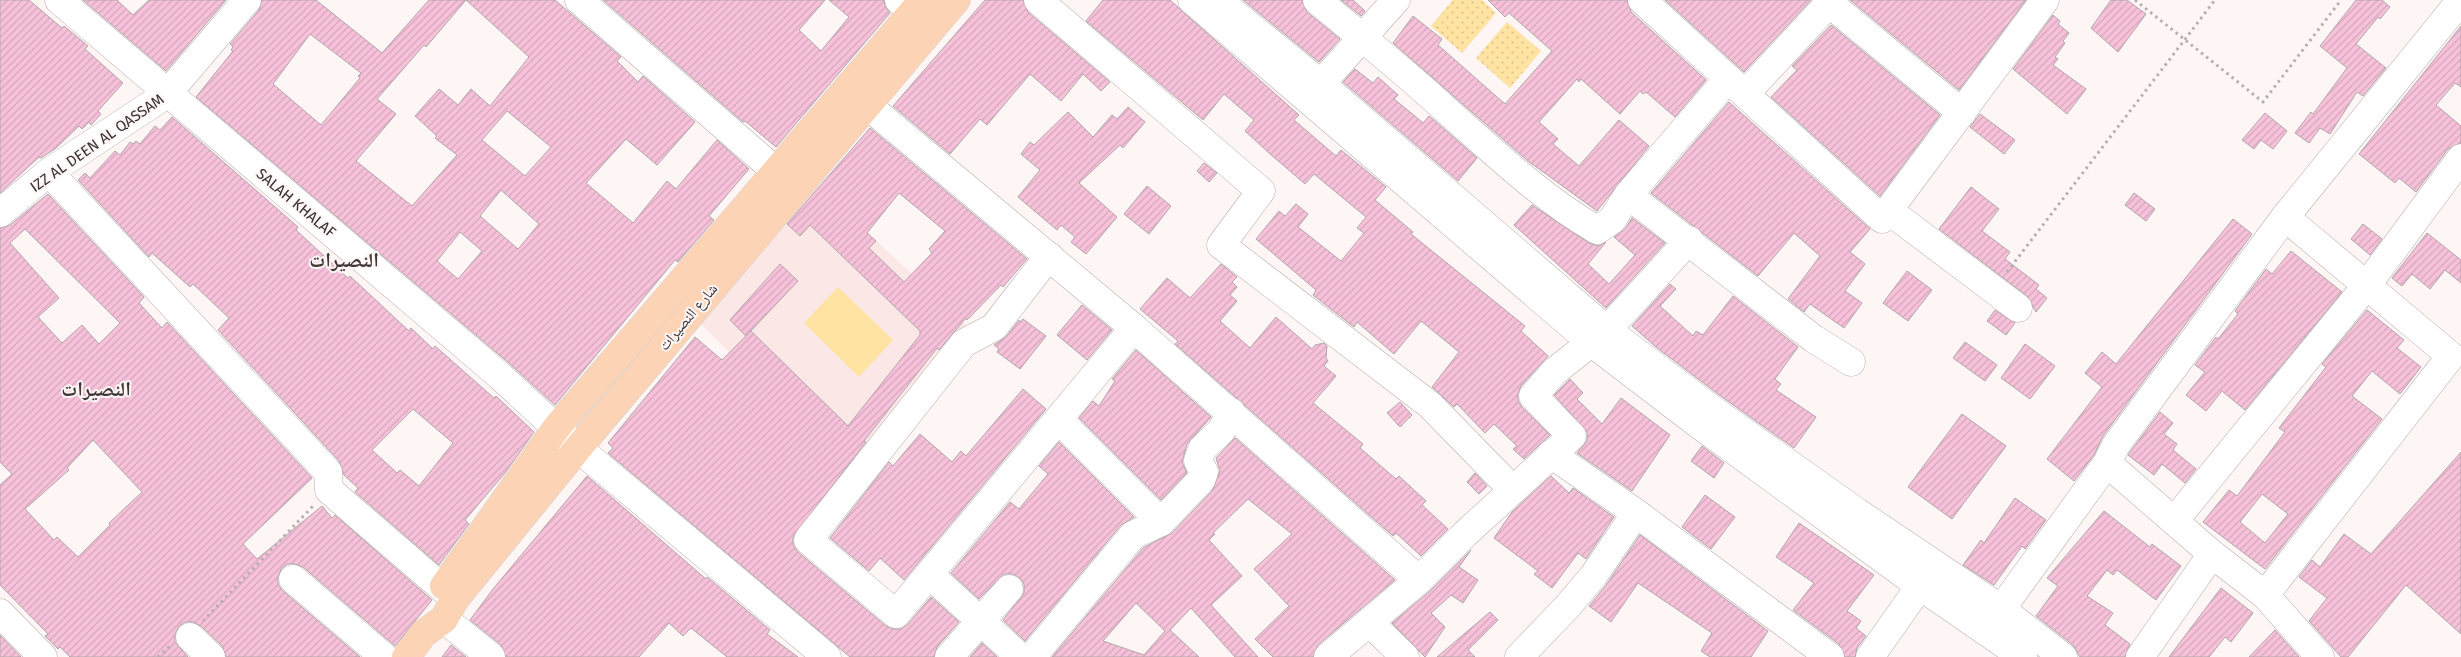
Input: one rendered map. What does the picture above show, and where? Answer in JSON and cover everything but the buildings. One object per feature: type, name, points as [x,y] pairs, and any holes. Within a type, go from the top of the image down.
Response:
[{"type":"main road","name":"شارع النصيرات","points":[[441,610],[557,427],[776,171],[917,10],[956,0]]},
{"type":"main road","name":"شارع النصيرات","points":[[406,657],[441,610],[867,105],[917,10]]},
{"type":"street","name":"SALAH KHALAF","points":[[59,0],[500,376],[578,448],[827,657]]},
{"type":"street","name":"IZZ AL DEEN AL QASSAM","points":[[0,214],[49,172],[168,94],[248,0]]},
{"type":"street","points":[[579,0],[796,189]]},
{"type":"street","points":[[1038,0],[1261,191],[1221,245],[1430,405],[1513,490]]},
{"type":"street","points":[[1192,0],[1314,91]]},
{"type":"street","points":[[1218,0],[1314,91],[1600,336],[1698,424],[1920,586],[1993,619],[2064,657]]},
{"type":"street","points":[[1317,0],[1520,175],[1566,212],[1597,230],[1612,220],[1628,195],[1736,87],[1831,2],[1962,113]]},
{"type":"street","points":[[1314,91],[1396,0]]},
{"type":"street","points":[[1642,0],[1882,219],[1962,113],[2035,4]]},
{"type":"street","points":[[1993,619],[2107,463],[2116,445],[2285,217],[2461,0]]},
{"type":"street","points":[[867,105],[1134,328],[1419,580]]},
{"type":"street","points":[[2174,521],[2367,284],[2461,158]]},
{"type":"street","points":[[49,172],[328,472],[329,490],[441,610],[491,657]]},
{"type":"street","points":[[1628,195],[1689,240],[1814,338],[1851,362]]},
{"type":"street","points":[[1888,210],[2018,308]]},
{"type":"street","points":[[2265,595],[2451,356],[2285,217]]},
{"type":"street","points":[[1328,657],[1419,580],[1572,436],[1533,396],[1555,371],[1600,336],[1689,240]]},
{"type":"street","points":[[1049,256],[994,327],[964,343],[808,540],[896,614],[1134,328]]},
{"type":"street","points":[[1600,336],[1709,407],[1849,507],[1993,619],[2023,657]]},
{"type":"street","points":[[1032,657],[1133,535],[1161,522],[1200,480],[1204,472],[1198,461],[1202,449],[1221,431],[1231,412]]},
{"type":"street","points":[[1059,420],[1161,522]]},
{"type":"street","points":[[1551,454],[1636,513],[1830,657]]},
{"type":"street","points":[[2107,463],[2212,554],[2265,595],[2320,657]]},
{"type":"street","points":[[1519,657],[1567,607],[1594,575],[1636,513]]},
{"type":"street","points":[[2140,657],[2212,554]]},
{"type":"street","points":[[928,574],[1020,657]]},
{"type":"street","points":[[293,579],[384,657]]},
{"type":"street","points":[[1870,657],[1920,586]]},
{"type":"street","points":[[949,657],[1009,589]]},
{"type":"street","points":[[0,613],[43,657]]},
{"type":"street","points":[[1369,622],[1405,657]]},
{"type":"street","points":[[190,637],[211,657]]},
{"type":"path","points":[[2135,0],[2263,102],[2341,0]]},
{"type":"path","points":[[1994,290],[2214,0]]},
{"type":"path","points":[[158,657],[183,634],[190,637],[215,608],[329,490]]},
{"type":"shaded area","points":[[1453,0],[1482,0],[1496,13],[1462,53],[1431,26]]},
{"type":"shaded area","points":[[1507,22],[1541,51],[1510,88],[1476,58]]},
{"type":"shaded area","points":[[814,182],[967,326],[850,473],[699,322]]},
{"type":"shaded area","points":[[838,287],[893,340],[859,377],[804,323]]},
{"type":"district","name":"النصيرات","points":[[344,260]]},
{"type":"district","name":"النصيرات","points":[[96,389]]}]
